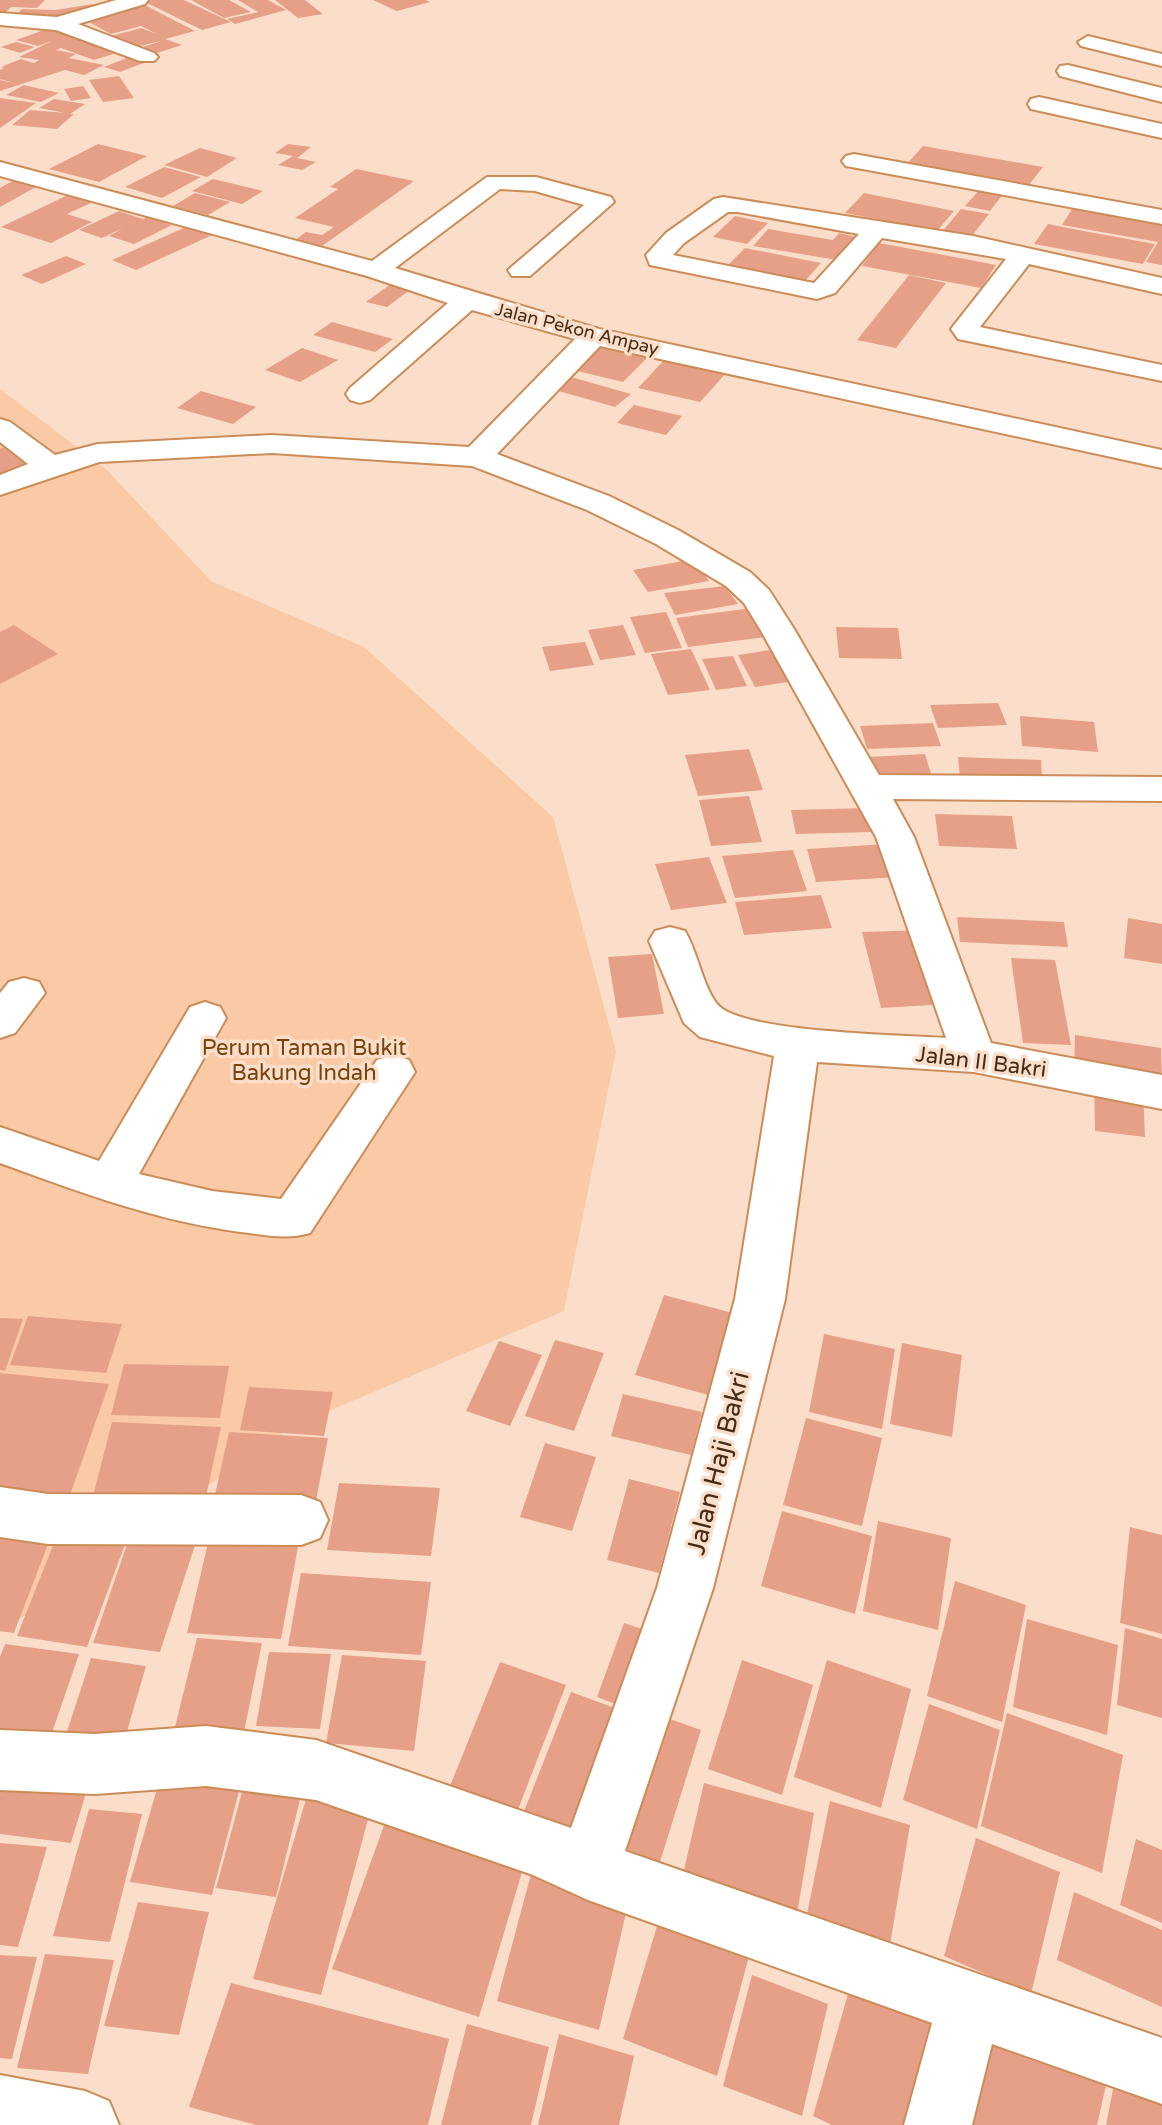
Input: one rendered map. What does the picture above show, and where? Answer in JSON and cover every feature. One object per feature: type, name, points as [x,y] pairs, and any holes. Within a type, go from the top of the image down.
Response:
[{"type":"street","points":[[9,40],[138,0]]},
{"type":"street","points":[[0,19],[57,23],[147,57]]},
{"type":"street","points":[[1088,42],[1162,60]]},
{"type":"street","points":[[1068,71],[1162,95]]},
{"type":"street","points":[[1039,104],[1162,131]]},
{"type":"street","points":[[854,161],[1162,217]]},
{"type":"street","name":"Jalan Pekon Ampay","points":[[0,169],[376,270],[594,336],[1162,459]]},
{"type":"street","points":[[376,270],[495,182],[536,184],[602,202],[521,270]]},
{"type":"street","points":[[973,244],[1023,193]]},
{"type":"street","points":[[876,230],[826,287],[817,291],[659,260],[659,255],[675,238],[723,204],[973,244],[1162,286]]},
{"type":"street","points":[[1021,257],[965,329],[968,333],[1162,373]]},
{"type":"street","points":[[360,394],[467,300]]},
{"type":"street","points":[[477,457],[594,336]]},
{"type":"street","points":[[0,428],[50,466]]},
{"type":"street","points":[[0,486],[50,466],[98,453],[272,444],[477,457],[598,503],[667,537],[738,579],[757,597],[777,629],[895,837],[974,1056]]},
{"type":"street","points":[[867,787],[1162,789]]},
{"type":"street","name":"Jalan II Bakri","points":[[670,941],[699,1012],[715,1026],[798,1045],[974,1056],[1162,1092]]},
{"type":"street","points":[[110,1183],[205,1018]]},
{"type":"street","name":"Jalan Haji Bakri","points":[[588,1869],[685,1588],[760,1299],[798,1045]]},
{"type":"street","points":[[1,1147],[110,1183],[212,1210],[293,1219],[393,1072]]},
{"type":"street","points":[[0,1512],[48,1519],[301,1520]]},
{"type":"street","points":[[0,1760],[95,1764],[206,1756],[316,1770],[545,1848],[588,1869],[1162,2071]]},
{"type":"street","points":[[938,2125],[970,2002]]},
{"type":"street","points":[[0,2109],[85,2125]]},
{"type":"green space","name":"Perum Taman Bukit Bakung Indah","points":[[0,389],[106,469],[211,581],[364,647],[553,817],[616,1051],[564,1311],[291,1427],[0,1633]]},
{"type":"building","points":[[0,0],[45,0],[37,8],[11,7],[0,18]]},
{"type":"building","points":[[184,0],[231,22],[202,30],[145,2]]},
{"type":"building","points":[[191,0],[229,0],[251,12],[224,18]]},
{"type":"building","points":[[238,0],[268,0],[286,10],[235,24],[227,19],[258,12]]},
{"type":"building","points":[[275,0],[305,0],[323,14],[298,18]]},
{"type":"building","points":[[373,0],[426,0],[430,2],[397,11]]},
{"type":"building","points":[[93,4],[83,14],[46,20],[13,18],[22,9],[56,10]]},
{"type":"building","points":[[143,4],[195,31],[165,39],[182,45],[154,54],[140,48],[161,41],[136,47],[111,36],[141,28],[157,34],[141,26],[111,34],[83,19]]},
{"type":"building","points":[[47,29],[123,51],[94,60],[61,48],[56,50],[76,54],[69,58],[104,65],[84,75],[65,70],[0,91],[0,80],[14,83],[0,79],[0,70],[4,68],[1,67],[21,59],[34,63],[39,60],[19,57],[52,41],[38,46],[16,40]]},
{"type":"building","points":[[16,42],[35,47],[20,53],[1,47]]},
{"type":"building","points":[[129,57],[146,62],[120,72],[104,67]]},
{"type":"building","points":[[119,76],[134,98],[103,102],[89,80]]},
{"type":"building","points":[[24,85],[59,93],[41,102],[6,95]]},
{"type":"building","points":[[83,86],[91,98],[71,101],[64,89]]},
{"type":"building","points":[[0,98],[36,103],[0,128]]},
{"type":"building","points":[[54,99],[85,104],[70,114],[74,114],[57,129],[12,125],[30,110],[66,113],[39,108]]},
{"type":"building","points":[[98,144],[147,156],[99,182],[49,169]]},
{"type":"building","points":[[288,144],[311,147],[297,158],[316,162],[302,170],[278,165],[293,156],[275,153]]},
{"type":"building","points":[[923,146],[1043,167],[1028,186],[907,164]]},
{"type":"building","points":[[200,148],[237,158],[207,177],[164,165]]},
{"type":"building","points":[[164,167],[201,177],[162,198],[125,187]]},
{"type":"building","points":[[356,169],[414,181],[322,246],[295,240],[306,232],[322,235],[334,227],[295,218],[338,189],[330,187]]},
{"type":"building","points":[[21,176],[45,182],[0,207],[0,188]]},
{"type":"building","points":[[213,179],[263,191],[242,204],[192,191]]},
{"type":"building","points":[[980,189],[1004,193],[990,211],[965,206]]},
{"type":"building","points":[[72,193],[95,201],[67,214],[92,222],[51,243],[1,227]]},
{"type":"building","points":[[195,193],[230,202],[208,215],[173,206]]},
{"type":"building","points":[[864,193],[954,211],[937,231],[845,213]]},
{"type":"building","points":[[1074,206],[1162,222],[1162,265],[1146,262],[1158,242],[1062,225]]},
{"type":"building","points":[[961,209],[989,214],[971,237],[942,232]]},
{"type":"building","points":[[119,211],[172,225],[134,244],[109,236],[123,228],[102,238],[79,230]]},
{"type":"building","points":[[735,216],[768,223],[747,244],[713,237]]},
{"type":"building","points":[[1048,224],[1155,244],[1143,264],[1034,244]]},
{"type":"building","points":[[188,226],[212,235],[136,270],[112,260]]},
{"type":"building","points":[[768,229],[833,240],[839,233],[856,237],[837,260],[753,246]]},
{"type":"building","points":[[879,243],[996,265],[981,288],[862,266]]},
{"type":"building","points":[[745,248],[821,263],[804,282],[727,266]]},
{"type":"building","points":[[66,256],[86,264],[42,284],[21,275]]},
{"type":"building","points":[[909,275],[946,283],[896,348],[857,340]]},
{"type":"building","points":[[395,281],[415,286],[387,307],[366,302]]},
{"type":"building","points":[[332,322],[393,339],[375,352],[313,335]]},
{"type":"building","points":[[599,341],[652,353],[623,382],[569,369]]},
{"type":"building","points":[[302,348],[338,360],[300,382],[265,370]]},
{"type":"building","points":[[667,357],[728,371],[700,402],[638,388]]},
{"type":"building","points":[[571,377],[631,394],[615,407],[555,390]]},
{"type":"building","points":[[201,391],[256,407],[233,424],[177,408]]},
{"type":"building","points":[[634,405],[682,416],[666,435],[617,423]]},
{"type":"building","points":[[10,445],[35,466],[0,478],[0,449]]},
{"type":"building","points":[[694,559],[709,581],[648,592],[633,570]]},
{"type":"building","points":[[725,586],[738,604],[675,615],[664,593]]},
{"type":"building","points":[[760,607],[774,636],[688,647],[676,618]]},
{"type":"building","points":[[666,612],[682,648],[645,653],[630,617]]},
{"type":"building","points":[[14,625],[58,654],[0,684],[0,632]]},
{"type":"building","points":[[623,625],[636,655],[600,660],[588,630]]},
{"type":"building","points":[[836,627],[898,628],[902,659],[839,658]]},
{"type":"building","points":[[585,642],[594,665],[550,671],[542,647]]},
{"type":"building","points":[[784,648],[801,680],[755,687],[738,655]]},
{"type":"building","points":[[691,649],[710,690],[668,695],[651,654]]},
{"type":"building","points":[[733,656],[747,686],[716,690],[702,659]]},
{"type":"building","points":[[998,703],[1007,725],[938,728],[930,705]]},
{"type":"building","points":[[1020,716],[1094,722],[1098,752],[1022,746]]},
{"type":"building","points":[[933,723],[941,746],[867,749],[860,726]]},
{"type":"building","points":[[749,749],[763,790],[698,796],[685,755]]},
{"type":"building","points":[[925,754],[933,780],[883,780],[869,757]]},
{"type":"building","points":[[958,757],[1041,760],[1042,778],[960,777]]},
{"type":"building","points":[[749,796],[762,842],[711,846],[699,800]]},
{"type":"building","points":[[867,808],[873,832],[796,834],[791,810]]},
{"type":"building","points":[[935,814],[1012,816],[1017,849],[939,846]]},
{"type":"building","points":[[887,844],[898,877],[816,882],[807,849]]},
{"type":"building","points":[[793,850],[807,891],[735,898],[722,856]]},
{"type":"building","points":[[709,857],[727,903],[671,910],[655,864]]},
{"type":"building","points":[[821,895],[832,928],[744,935],[735,902]]},
{"type":"building","points":[[957,917],[1064,922],[1068,947],[960,942]]},
{"type":"building","points":[[1128,918],[1162,924],[1162,964],[1124,958]]},
{"type":"building","points":[[926,930],[948,1004],[881,1008],[862,932]]},
{"type":"building","points":[[652,954],[664,1014],[618,1018],[608,957]]},
{"type":"building","points":[[1011,958],[1055,960],[1071,1045],[1023,1043]]},
{"type":"building","points":[[1075,1035],[1161,1048],[1162,1086],[1074,1073]]},
{"type":"building","points":[[1094,1083],[1143,1089],[1145,1137],[1095,1131]]},
{"type":"building","points":[[664,1295],[752,1318],[727,1400],[635,1375]]},
{"type":"building","points":[[28,1316],[122,1324],[106,1373],[10,1365]]},
{"type":"building","points":[[0,1318],[23,1319],[5,1371],[0,1370]]},
{"type":"building","points":[[824,1334],[895,1349],[882,1429],[809,1412]]},
{"type":"building","points":[[555,1340],[604,1353],[574,1431],[525,1416]]},
{"type":"building","points":[[499,1341],[542,1355],[510,1426],[466,1411]]},
{"type":"building","points":[[902,1343],[962,1355],[952,1437],[890,1424]]},
{"type":"building","points":[[124,1364],[229,1366],[220,1418],[111,1415]]},
{"type":"building","points":[[0,1373],[109,1384],[63,1515],[0,1508]]},
{"type":"building","points":[[249,1387],[333,1392],[324,1436],[240,1430]]},
{"type":"building","points":[[623,1394],[702,1412],[691,1455],[611,1436]]},
{"type":"building","points":[[806,1418],[882,1438],[862,1526],[783,1505]]},
{"type":"building","points":[[112,1422],[221,1427],[204,1506],[92,1500]]},
{"type":"building","points":[[229,1432],[328,1438],[315,1506],[214,1499]]},
{"type":"building","points":[[545,1443],[596,1457],[572,1531],[520,1517]]},
{"type":"building","points":[[629,1479],[680,1492],[659,1573],[607,1560]]},
{"type":"building","points":[[339,1483],[440,1488],[431,1556],[327,1550]]},
{"type":"building","points":[[782,1511],[872,1536],[855,1614],[761,1586]]},
{"type":"building","points":[[0,1517],[55,1526],[14,1633],[0,1631]]},
{"type":"building","points":[[878,1521],[951,1538],[938,1630],[863,1611]]},
{"type":"building","points":[[134,1524],[199,1533],[160,1652],[93,1643]]},
{"type":"building","points":[[1130,1527],[1162,1535],[1162,1634],[1120,1623]]},
{"type":"building","points":[[60,1528],[127,1539],[87,1647],[17,1636]]},
{"type":"building","points":[[211,1530],[300,1536],[281,1639],[187,1633]]},
{"type":"building","points":[[301,1573],[431,1582],[421,1655],[288,1646]]},
{"type":"building","points":[[955,1581],[1026,1605],[1002,1722],[927,1696]]},
{"type":"building","points":[[1027,1619],[1118,1645],[1107,1735],[1013,1707]]},
{"type":"building","points":[[624,1623],[661,1635],[636,1712],[597,1697]]},
{"type":"building","points":[[1125,1628],[1162,1639],[1162,1718],[1117,1705]]},
{"type":"building","points":[[197,1638],[262,1643],[244,1732],[175,1727]]},
{"type":"building","points":[[5,1644],[79,1654],[44,1756],[0,1749],[0,1657]]},
{"type":"building","points":[[269,1652],[331,1654],[320,1729],[256,1726]]},
{"type":"building","points":[[342,1655],[426,1661],[414,1751],[326,1743]]},
{"type":"building","points":[[91,1658],[146,1666],[119,1759],[61,1750]]},
{"type":"building","points":[[742,1660],[813,1685],[782,1795],[708,1769]]},
{"type":"building","points":[[827,1660],[911,1689],[881,1808],[794,1777]]},
{"type":"building","points":[[500,1662],[566,1685],[517,1812],[450,1786]]},
{"type":"building","points":[[571,1692],[637,1716],[591,1847],[521,1819]]},
{"type":"building","points":[[929,1704],[1000,1730],[977,1829],[903,1800]]},
{"type":"building","points":[[644,1710],[701,1730],[660,1862],[600,1839]]},
{"type":"building","points":[[1007,1713],[1123,1755],[1102,1873],[981,1826]]},
{"type":"building","points":[[165,1761],[244,1772],[212,1895],[130,1882]]},
{"type":"building","points":[[248,1770],[305,1779],[276,1897],[216,1888]]},
{"type":"building","points":[[0,1779],[89,1783],[71,1843],[0,1834]]},
{"type":"building","points":[[704,1783],[814,1813],[796,1920],[680,1887]]},
{"type":"building","points":[[306,1799],[370,1812],[321,1995],[253,1979]]},
{"type":"building","points":[[830,1801],[910,1825],[889,1951],[805,1924]]},
{"type":"building","points":[[89,1809],[142,1814],[110,1942],[53,1936]]},
{"type":"building","points":[[386,1820],[525,1862],[479,2017],[332,1969]]},
{"type":"building","points":[[976,1838],[1060,1872],[1031,1994],[944,1956]]},
{"type":"building","points":[[1136,1839],[1162,1850],[1162,1923],[1120,1905]]},
{"type":"building","points":[[0,1843],[47,1847],[18,1947],[0,1945]]},
{"type":"building","points":[[531,1874],[629,1900],[599,2030],[497,2001]]},
{"type":"building","points":[[1074,1892],[1162,1930],[1162,2007],[1057,1960]]},
{"type":"building","points":[[138,1902],[209,1912],[179,2035],[104,2026]]},
{"type":"building","points":[[658,1923],[749,1956],[717,2076],[623,2039]]},
{"type":"building","points":[[45,1954],[114,1960],[88,2074],[17,2068]]},
{"type":"building","points":[[0,1955],[37,1957],[12,2059],[0,2058]]},
{"type":"building","points":[[752,1975],[828,2004],[802,2116],[723,2086]]},
{"type":"building","points":[[852,1980],[950,2023],[924,2125],[832,2125],[813,2116]]},
{"type":"building","points":[[231,1983],[449,2039],[428,2125],[256,2125],[189,2107]]},
{"type":"building","points":[[986,2023],[1107,2081],[1097,2125],[958,2125]]},
{"type":"building","points":[[467,2024],[549,2047],[531,2125],[441,2125]]},
{"type":"building","points":[[559,2034],[634,2056],[619,2125],[538,2125]]},
{"type":"building","points":[[1116,2074],[1162,2093],[1162,2125],[1106,2125]]}]
